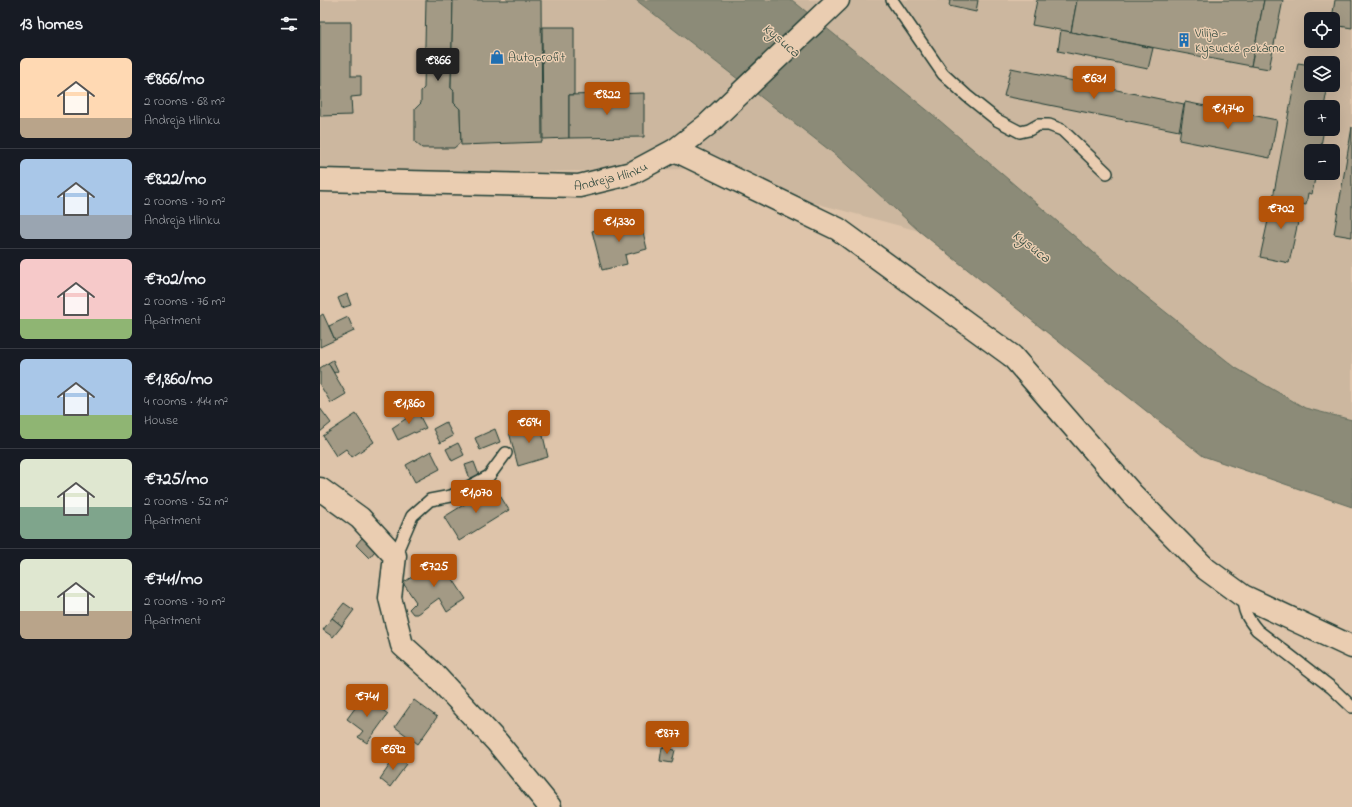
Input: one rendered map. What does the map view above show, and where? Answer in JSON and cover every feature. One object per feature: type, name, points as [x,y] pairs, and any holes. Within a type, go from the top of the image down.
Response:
[{"type":"street","name":"Andreja Hlinku","points":[[320,180],[579,186],[632,173],[675,150],[707,125],[837,1]]},
{"type":"street","points":[[675,150],[838,229],[1012,356],[1132,494],[1206,568],[1243,596],[1352,647]]},
{"type":"street","points":[[320,489],[360,518],[395,556],[390,598],[402,645],[432,672],[497,742],[550,807]]},
{"type":"lane","points":[[892,0],[943,74],[967,96],[997,120],[1020,132],[1029,130],[1038,125],[1049,125],[1062,130],[1106,173]]},
{"type":"lane","points":[[395,556],[412,516],[430,500],[451,496],[489,476],[506,453]]},
{"type":"lane","points":[[1243,596],[1243,607],[1248,620],[1257,630],[1332,688],[1352,707]]},
{"type":"shaded area","points":[[320,0],[636,0],[837,156],[919,231],[688,169],[320,176]]},
{"type":"shaded area","points":[[792,0],[1352,0],[1352,420],[1305,408],[1236,368],[1128,282],[932,114]]},
{"type":"water","name":"Kysuca","points":[[636,0],[792,0],[932,114],[1128,282],[1236,368],[1305,408],[1352,420],[1352,507],[1203,456],[919,231],[837,156]]},
{"type":"building","points":[[426,0],[453,0],[451,88],[454,91],[454,103],[460,109],[461,142],[454,148],[422,148],[415,142],[415,109],[421,103],[421,91],[424,88]]},
{"type":"building","name":"Autoprofit","points":[[453,0],[541,0],[542,142],[461,145],[460,109],[454,103],[454,91],[451,88]]},
{"type":"building","points":[[950,0],[978,0],[976,12],[949,6]]},
{"type":"building","points":[[1037,0],[1077,0],[1071,32],[1032,25]]},
{"type":"building","name":"Vilija - Kysucké pekárne","points":[[1077,0],[1264,0],[1251,66],[1071,32]]},
{"type":"building","points":[[1264,0],[1283,0],[1269,69],[1251,66]]},
{"type":"building","points":[[1335,0],[1352,0],[1352,28],[1340,26],[1340,12],[1333,12]]},
{"type":"building","points":[[320,22],[351,22],[351,76],[361,76],[361,96],[351,97],[352,115],[320,116]]},
{"type":"building","points":[[542,27],[574,27],[574,95],[569,95],[569,138],[543,139]]},
{"type":"building","points":[[1061,30],[1153,48],[1148,69],[1058,51]]},
{"type":"building","points":[[1298,63],[1304,64],[1304,92],[1327,92],[1325,100],[1304,100],[1304,136],[1323,136],[1321,144],[1304,144],[1304,180],[1315,180],[1312,194],[1308,193],[1306,205],[1273,198]]},
{"type":"building","points":[[1011,68],[1184,104],[1179,131],[1004,96]]},
{"type":"building","points":[[644,93],[644,137],[569,138],[569,95]]},
{"type":"building","points":[[1185,102],[1277,120],[1270,158],[1179,140]]},
{"type":"building","points":[[1352,127],[1352,237],[1334,234]]},
{"type":"building","points":[[1273,198],[1302,204],[1289,263],[1260,257]]},
{"type":"building","points":[[640,219],[647,249],[625,255],[627,264],[602,270],[592,231]]},
{"type":"building","points":[[347,294],[351,305],[342,308],[338,298]]},
{"type":"building","points":[[323,314],[335,340],[320,347],[320,316]]},
{"type":"building","points":[[348,317],[354,331],[335,340],[329,326]]},
{"type":"building","points":[[333,360],[338,371],[334,373],[328,363]]},
{"type":"building","points":[[328,363],[346,394],[331,403],[320,385],[320,368]]},
{"type":"building","points":[[320,408],[331,423],[320,432]]},
{"type":"building","points":[[416,409],[426,428],[398,440],[392,428],[407,418],[405,415]]},
{"type":"building","points":[[356,414],[374,442],[352,457],[346,449],[336,456],[323,436]]},
{"type":"building","points":[[446,422],[453,436],[440,443],[433,429]]},
{"type":"building","points":[[540,423],[548,457],[518,466],[509,432]]},
{"type":"building","points":[[495,429],[500,442],[480,450],[475,438]]},
{"type":"building","points":[[458,443],[464,455],[452,461],[446,449]]},
{"type":"building","points":[[431,451],[440,469],[415,482],[406,465]]},
{"type":"building","points":[[474,462],[479,475],[470,479],[465,465]]},
{"type":"building","points":[[494,486],[509,510],[459,541],[444,517]]},
{"type":"building","points":[[366,533],[380,545],[369,558],[356,545]]},
{"type":"building","points":[[439,558],[466,599],[447,612],[439,598],[417,614],[413,614],[409,609],[416,602],[403,583]]},
{"type":"building","points":[[344,603],[354,610],[342,626],[332,618]]},
{"type":"building","points":[[332,618],[342,626],[333,637],[323,630]]},
{"type":"building","points":[[364,696],[388,714],[367,743],[358,737],[363,731],[347,719]]},
{"type":"building","points":[[414,700],[437,717],[418,744],[395,727]]},
{"type":"building","points":[[662,747],[675,750],[672,763],[660,761]]},
{"type":"building","points":[[396,756],[407,764],[390,787],[380,779]]},
{"type":"place","name":"Vilija - Kysucké pekárne","points":[[1184,40]]},
{"type":"place","name":"Autoprofit","points":[[497,57]]}]
